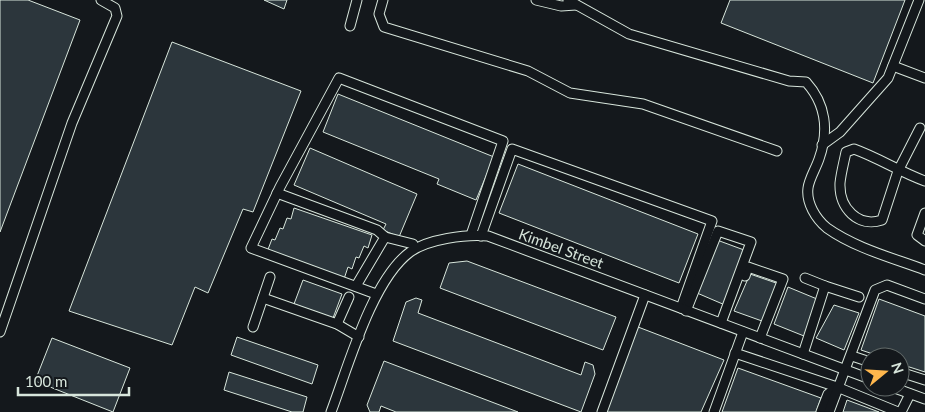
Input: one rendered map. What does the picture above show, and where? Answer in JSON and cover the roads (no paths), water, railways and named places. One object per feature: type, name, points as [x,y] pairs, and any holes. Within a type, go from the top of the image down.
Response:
[{"type":"street","points":[[0,331],[72,123],[117,16],[115,8],[101,0]]},
{"type":"street","points":[[350,26],[357,0]]},
{"type":"street","points":[[383,0],[379,14],[384,27],[528,71],[570,93],[644,104],[777,151]]},
{"type":"street","points":[[536,0],[561,6],[576,5]]},
{"type":"street","points":[[568,0],[629,34],[789,82],[806,82],[816,94],[824,114],[825,131],[808,188],[811,209],[826,227],[852,242],[925,270]]},
{"type":"street","points":[[822,145],[840,132],[888,78],[919,0]]},
{"type":"street","points":[[893,66],[925,78]]},
{"type":"street","points":[[376,294],[251,248],[277,193],[339,78],[503,141],[470,235]]},
{"type":"street","points":[[920,128],[898,172],[882,220],[865,222],[855,218],[842,198],[840,185],[846,152],[854,149],[890,164],[898,172],[925,181]]},
{"type":"street","points":[[480,236],[512,149],[540,158],[712,221],[684,309]]},
{"type":"street","points":[[277,193],[377,230],[385,237],[413,244]]},
{"type":"street","points":[[925,213],[917,235],[925,241]]},
{"type":"street","points":[[684,309],[718,231],[751,242],[723,324]]},
{"type":"street","name":"Kimbel Street","points":[[331,412],[376,294],[390,270],[411,251],[432,243],[470,235],[488,236],[860,375]]},
{"type":"street","points":[[356,286],[385,237]]},
{"type":"street","points":[[723,324],[748,267],[783,279],[760,338]]},
{"type":"street","points":[[253,327],[270,277]]},
{"type":"street","points":[[804,278],[859,297]]},
{"type":"street","points":[[829,412],[837,387],[852,356],[875,290],[887,285],[925,299]]},
{"type":"street","points":[[803,354],[824,286]]},
{"type":"street","points":[[602,412],[644,295]]},
{"type":"street","points":[[338,324],[349,297]]},
{"type":"street","points":[[263,298],[338,324],[359,337]]},
{"type":"street","points":[[714,412],[743,332]]},
{"type":"street","points":[[735,353],[837,387],[900,412],[908,397]]},
{"type":"street","points":[[852,356],[860,359]]},
{"type":"street","points":[[910,375],[925,380]]},
{"type":"street","points":[[821,412],[828,394],[837,387]]},
{"type":"street","points":[[910,394],[925,399]]}]
